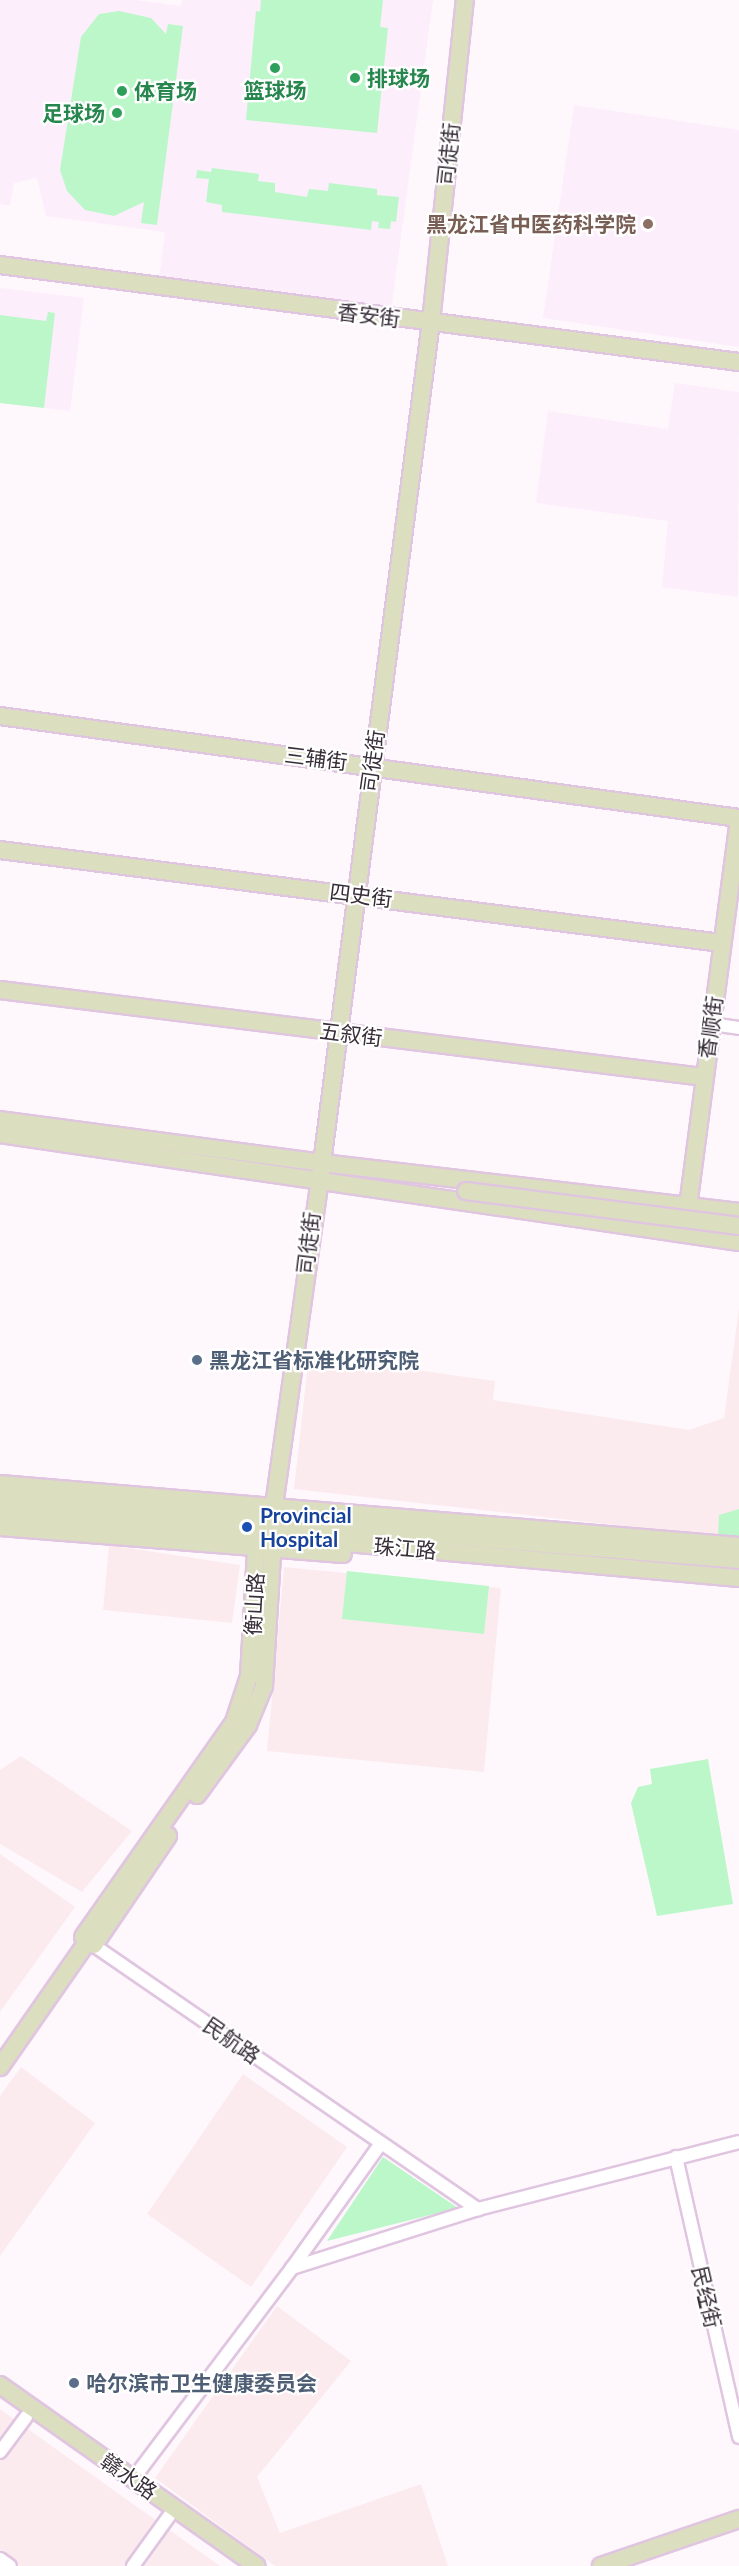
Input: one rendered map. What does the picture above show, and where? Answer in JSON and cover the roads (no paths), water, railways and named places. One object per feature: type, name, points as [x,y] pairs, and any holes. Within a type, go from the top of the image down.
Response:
[{"type":"main road","name":"司徒街","points":[[267,1532],[319,1171],[430,322],[465,0]]},
{"type":"main road","name":"香安街","points":[[0,266],[739,362]]},
{"type":"main road","name":"三辅街","points":[[0,716],[372,766],[739,819]]},
{"type":"main road","name":"香顺街","points":[[685,1235],[703,1077],[739,819]]},
{"type":"main road","name":"四史街","points":[[0,850],[721,943]]},
{"type":"main road","name":"五叙街","points":[[0,990],[703,1077]]},
{"type":"main road","points":[[0,1120],[319,1171],[685,1235],[739,1242]]},
{"type":"main road","points":[[0,1134],[319,1171],[342,1165],[739,1212]]},
{"type":"main road","points":[[342,1165],[466,1191],[739,1226]]},
{"type":"main road","name":"珠江路","points":[[0,1484],[267,1532],[739,1578]]},
{"type":"main road","name":"珠江路","points":[[0,1499],[739,1588]]},
{"type":"main road","name":"珠江路","points":[[0,1512],[267,1532],[739,1560]]},
{"type":"main road","name":"珠江路","points":[[0,1527],[267,1532],[739,1546]]},
{"type":"main road","name":"衡山路","points":[[0,2067],[88,1941],[239,1712],[249,1676],[267,1532]]},
{"type":"main road","name":"赣水路","points":[[0,2385],[257,2566]]},
{"type":"main road","points":[[0,2398],[240,2566]]},
{"type":"main road","points":[[601,2566],[739,2519]]},
{"type":"main road","points":[[623,2566],[739,2527]]},
{"type":"street","points":[[711,1024],[739,1028]]},
{"type":"street","name":"民航路","points":[[88,1941],[478,2209]]},
{"type":"street","points":[[292,2268],[478,2209],[739,2142]]},
{"type":"street","points":[[133,2479],[292,2268],[381,2143]]},
{"type":"street","name":"民经街","points":[[676,2157],[739,2437]]},
{"type":"street","points":[[0,2452],[26,2417]]},
{"type":"street","points":[[133,2566],[169,2516]]},
{"type":"street","points":[[0,2559],[10,2566]]},
{"type":"place","name":"篮球场","points":[[275,68]]},
{"type":"place","name":"排球场","points":[[355,78]]},
{"type":"place","name":"体育场","points":[[122,91]]},
{"type":"place","name":"足球场","points":[[117,113]]},
{"type":"place","name":"黑龙江省中医药科学院","points":[[648,224]]},
{"type":"place","name":"黑龙江省标准化研究院","points":[[197,1360]]},
{"type":"place","name":"Provincial Hospital","points":[[247,1527]]},
{"type":"place","name":"哈尔滨市卫生健康委员会","points":[[74,2383]]}]
